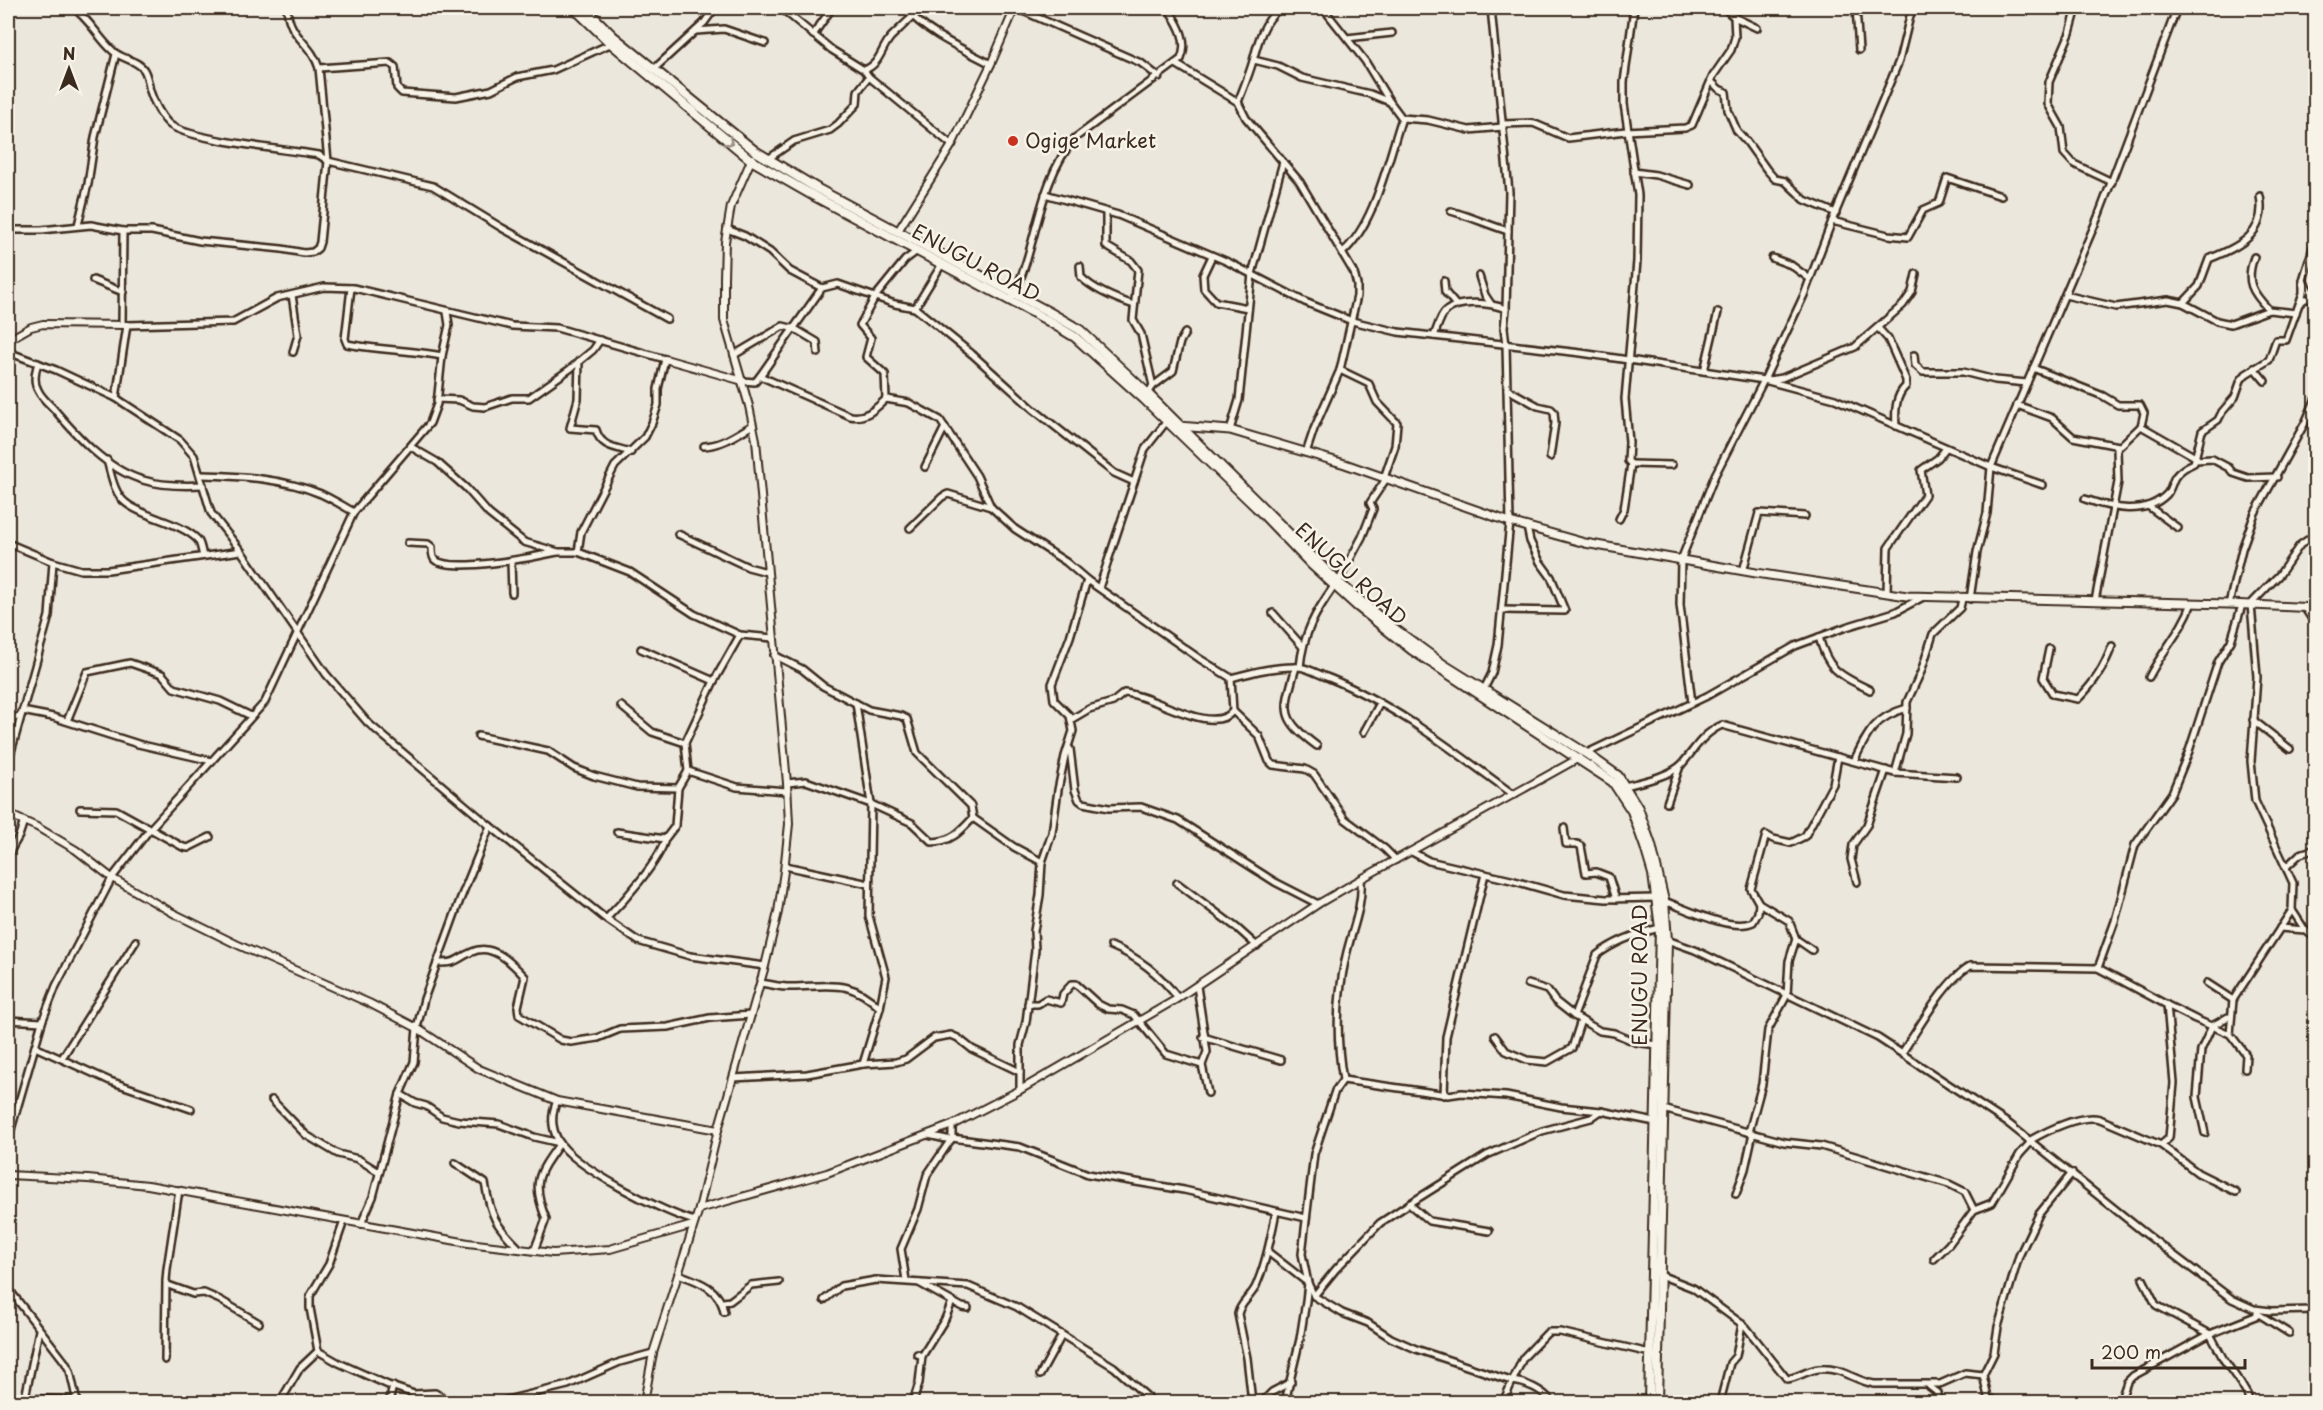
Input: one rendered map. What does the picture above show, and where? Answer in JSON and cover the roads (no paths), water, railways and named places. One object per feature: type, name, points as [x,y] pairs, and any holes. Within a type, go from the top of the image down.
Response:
[{"type":"main road","name":"ENUGU ROAD","points":[[574,8],[610,44],[751,160],[917,251],[1013,297],[1075,337],[1167,421],[1177,427],[1336,584],[1412,650],[1583,756],[1614,782],[1632,811],[1661,900],[1649,1402]]},
{"type":"main road","points":[[585,8],[613,36],[755,152],[1013,297],[1080,330],[1148,394],[1177,427],[1230,430],[1385,478],[1510,522],[1585,543],[1743,571],[1923,597],[2251,604],[2316,608]]},
{"type":"main road","points":[[1336,584],[1416,646],[1583,756],[1618,776],[1638,808],[1648,835],[1667,940],[1658,1402]]},
{"type":"street","points":[[72,8],[81,14],[116,54],[142,67],[150,82],[150,91],[168,124],[179,131],[319,154],[327,151]]},
{"type":"street","points":[[8,230],[41,230],[78,225],[123,231],[152,231],[200,241],[303,253],[318,249],[328,161],[319,68],[314,56],[289,24],[287,8]]},
{"type":"street","points":[[654,69],[694,32],[715,8]]},
{"type":"street","points":[[781,8],[832,51],[864,70],[869,78],[952,145]]},
{"type":"street","points":[[813,35],[832,8]]},
{"type":"street","points":[[905,8],[938,36],[991,64]]},
{"type":"street","points":[[864,70],[877,61],[889,39],[923,8]]},
{"type":"street","points":[[898,231],[952,145],[1016,8],[1141,63],[1159,77]]},
{"type":"street","points":[[1013,297],[1028,258],[1045,194],[1063,153],[1075,138],[1176,64],[1184,54],[1184,37],[1168,8]]},
{"type":"street","points":[[1238,102],[1254,60],[1254,49],[1268,20],[1280,8]]},
{"type":"street","points":[[1323,8],[1347,38],[1402,118],[1428,120],[1469,130],[1533,123],[1568,138],[1626,131],[1685,128],[1692,125],[1711,81],[1731,50],[1735,37],[1734,17]]},
{"type":"street","points":[[1484,689],[1494,663],[1502,610],[1510,522],[1506,345],[1503,328],[1506,309],[1509,192],[1491,8]]},
{"type":"street","points":[[1618,519],[1626,501],[1631,464],[1628,461],[1629,442],[1624,399],[1637,261],[1638,195],[1626,131],[1624,82],[1634,8]]},
{"type":"street","points":[[1724,8],[1734,17],[1757,28]]},
{"type":"street","points":[[1856,8],[1859,51]]},
{"type":"street","points":[[1692,703],[1680,604],[1681,560],[1715,475],[1764,380],[1810,279],[1899,61],[1912,8]]},
{"type":"street","points":[[2077,8],[2070,33],[2049,82],[2048,104],[2061,127],[2064,153],[2074,164],[2112,182]]},
{"type":"street","points":[[1895,772],[1906,734],[1907,702],[1921,672],[1933,634],[1960,609],[1966,599],[1987,513],[1991,467],[2112,182],[2177,8]]},
{"type":"street","points":[[694,32],[723,29],[765,43]]},
{"type":"street","points":[[1347,38],[1392,33]]},
{"type":"street","points":[[319,68],[390,63],[395,67],[397,88],[402,93],[456,97],[491,90],[516,77],[553,70],[610,44]]},
{"type":"street","points":[[78,225],[88,184],[95,137],[116,54]]},
{"type":"street","points":[[1254,60],[1278,66],[1302,78],[1370,94],[1390,102]]},
{"type":"street","points":[[1176,64],[1238,102],[1246,118],[1300,182],[1354,273],[1357,285],[1352,321],[1340,370],[1306,453]]},
{"type":"street","points":[[768,159],[794,141],[830,130],[838,124],[857,104],[858,91],[869,78]]},
{"type":"street","points":[[1711,81],[1726,92],[1728,110],[1737,131],[1775,179],[1785,181],[1805,200],[1836,213]]},
{"type":"street","points":[[1342,253],[1360,234],[1369,216],[1402,118]]},
{"type":"street","points":[[644,1402],[653,1353],[699,1209],[718,1130],[765,966],[778,912],[789,824],[753,425],[724,320],[727,229],[731,206],[755,152]]},
{"type":"street","points":[[319,154],[328,161],[433,186],[502,228],[667,320]]},
{"type":"street","points":[[1230,430],[1239,400],[1252,274],[1283,162]]},
{"type":"street","points":[[1634,172],[1656,175],[1690,185]]},
{"type":"street","points":[[1832,221],[1888,235],[1908,237],[1923,210],[1939,203],[1947,178],[2001,196]]},
{"type":"street","points":[[1045,194],[1106,212],[1212,256],[1305,302],[1352,321],[1398,332],[1626,359],[1764,380],[1835,399],[1991,467],[2043,485]]},
{"type":"street","points":[[2183,303],[2199,286],[2209,260],[2232,249],[2256,229],[2263,212],[2260,196]]},
{"type":"street","points":[[1451,211],[1508,231]]},
{"type":"street","points":[[1106,212],[1106,246],[1131,261],[1138,270],[1133,320],[1142,334],[1153,386]]},
{"type":"street","points":[[727,229],[745,236],[770,252],[790,271],[822,288],[838,284],[915,308],[972,354],[1033,409],[1114,473],[1134,482]]},
{"type":"street","points":[[116,398],[125,325],[123,231]]},
{"type":"street","points":[[2085,499],[2112,508],[2131,508],[2148,506],[2169,491],[2176,474],[2196,459],[2202,431],[2218,420],[2235,397],[2241,380],[2254,368],[2269,360],[2276,340],[2286,340],[2303,293],[2303,280],[2316,238]]},
{"type":"street","points":[[886,399],[885,374],[866,357],[871,338],[860,325],[874,297],[905,260],[917,251]]},
{"type":"street","points":[[1212,256],[1203,275],[1204,289],[1216,302],[1248,308]]},
{"type":"street","points":[[2254,257],[2249,269],[2252,290],[2269,310]]},
{"type":"street","points":[[1772,258],[1791,265],[1810,279]]},
{"type":"street","points":[[915,308],[942,264]]},
{"type":"street","points":[[1080,266],[1081,277],[1087,283],[1112,297],[1134,305]]},
{"type":"street","points":[[1764,380],[1782,378],[1855,347],[1903,305],[1912,292],[1916,273]]},
{"type":"street","points":[[1479,276],[1485,295],[1491,304]]},
{"type":"street","points":[[93,280],[123,292]]},
{"type":"street","points":[[2303,280],[2314,298]]},
{"type":"street","points":[[1444,281],[1445,292],[1456,305]]},
{"type":"street","points":[[8,340],[31,327],[43,324],[125,325],[233,322],[277,298],[324,287],[351,288],[512,326],[557,328],[742,381],[755,382],[795,329],[822,288]]},
{"type":"street","points":[[351,288],[345,339],[347,344],[377,350],[424,352],[442,356]]},
{"type":"street","points":[[292,295],[298,335],[293,352]]},
{"type":"street","points":[[1481,303],[1485,295]]},
{"type":"street","points":[[2065,295],[2116,307],[2168,300],[2183,303],[2217,321],[2231,324],[2269,310],[2297,310]]},
{"type":"street","points":[[2297,310],[2305,298],[2314,298]]},
{"type":"street","points":[[1434,336],[1445,311],[1456,305],[1481,303],[1506,309]]},
{"type":"street","points":[[8,1140],[42,1022],[56,986],[112,878],[150,829],[265,702],[354,512],[430,423],[437,399],[442,356],[449,325],[447,312]]},
{"type":"street","points":[[1704,371],[1718,312]]},
{"type":"street","points":[[449,325],[460,314]]},
{"type":"street","points":[[734,355],[778,327],[795,329],[817,342],[818,353]]},
{"type":"street","points":[[1878,328],[1888,339],[1906,380],[1906,386],[1901,390],[1894,409],[1896,426]]},
{"type":"street","points":[[1148,394],[1153,386],[1173,371],[1180,342],[1185,333]]},
{"type":"street","points":[[437,399],[459,400],[473,406],[485,407],[512,398],[528,398],[579,361],[600,340]]},
{"type":"street","points":[[8,352],[116,398],[180,440],[194,456],[211,513],[241,551],[326,674],[368,723],[490,826],[606,919],[638,941],[690,956],[765,966]]},
{"type":"street","points":[[1914,355],[1915,365],[1923,372],[1964,372],[1995,380],[2026,383]]},
{"type":"street","points":[[578,552],[581,532],[615,466],[645,437],[652,423],[658,405],[658,389],[665,359]]},
{"type":"street","points":[[579,361],[578,399],[570,428],[596,430],[600,440],[604,443],[631,452]]},
{"type":"street","points":[[38,363],[35,382],[38,390],[69,427],[107,460],[143,480],[180,486],[203,485]]},
{"type":"street","points":[[2033,368],[2103,396],[2118,405],[2140,405],[2144,413],[2141,426],[2118,446],[2118,482],[2095,601]]},
{"type":"street","points":[[2254,368],[2265,381]]},
{"type":"street","points":[[1317,746],[1298,732],[1287,714],[1287,703],[1302,646],[1316,612],[1336,584],[1362,537],[1372,509],[1370,503],[1385,478],[1395,446],[1396,423],[1377,402],[1369,384],[1340,370]]},
{"type":"street","points":[[760,375],[826,406],[857,417],[869,414],[886,399]]},
{"type":"street","points":[[1507,388],[1538,406],[1554,412],[1555,423],[1550,457]]},
{"type":"street","points":[[2229,604],[2248,528],[2307,421],[2316,398]]},
{"type":"street","points":[[886,399],[909,403],[940,420],[977,476],[991,507],[1015,529],[1066,562],[1087,580],[1200,659],[1231,678],[1257,670],[1298,667],[1341,683],[1380,703],[1450,748],[1514,795]]},
{"type":"street","points":[[2017,405],[2052,418],[2073,437],[2118,446]]},
{"type":"street","points":[[1099,588],[1145,449],[1167,421]]},
{"type":"street","points":[[704,446],[725,441],[753,425]]},
{"type":"street","points":[[2141,426],[2196,459],[2212,459],[2229,468],[2233,473],[2248,478],[2277,477]]},
{"type":"street","points":[[925,467],[945,427]]},
{"type":"street","points":[[411,447],[437,462],[489,513],[524,542],[558,552]]},
{"type":"street","points":[[1887,593],[1888,548],[1925,495],[1919,472],[1938,458],[1946,448]]},
{"type":"street","points":[[107,460],[115,486],[124,502],[187,532],[198,540],[203,556]]},
{"type":"street","points":[[1631,464],[1672,465]]},
{"type":"street","points":[[201,476],[264,478],[321,494],[354,512]]},
{"type":"street","points":[[910,528],[945,495],[991,507]]},
{"type":"street","points":[[2148,506],[2178,528]]},
{"type":"street","points":[[1743,571],[1759,513],[1805,516]]},
{"type":"street","points":[[1502,610],[1565,611],[1551,577],[1540,562],[1530,541],[1527,527]]},
{"type":"street","points":[[678,534],[748,567],[767,572]]},
{"type":"street","points":[[2230,1034],[2233,1000],[2292,910],[2293,883],[2255,801],[2251,761],[2257,677],[2251,604],[2280,574],[2300,545],[2316,534]]},
{"type":"street","points":[[8,543],[53,562],[81,570],[108,570],[241,551]]},
{"type":"street","points":[[408,543],[428,544],[432,547],[433,558],[436,561],[453,564],[511,562],[558,552],[578,552],[630,572],[694,614],[740,635],[773,638]]},
{"type":"street","points":[[8,763],[49,616],[53,562]]},
{"type":"street","points":[[511,562],[512,593]]},
{"type":"street","points":[[1020,1089],[1020,1045],[1028,1004],[1042,862],[1053,833],[1061,776],[1073,731],[1072,719],[1054,700],[1052,684],[1070,637],[1087,580]]},
{"type":"street","points":[[699,1209],[827,1173],[952,1125],[1020,1089],[1178,998],[1318,904],[1583,756],[1692,703],[1795,646],[1895,612],[1923,597]]},
{"type":"street","points":[[2149,677],[2179,633],[2192,603]]},
{"type":"street","points":[[2098,968],[2115,921],[2135,845],[2172,794],[2189,751],[2218,662],[2231,640],[2242,604]]},
{"type":"street","points":[[2304,607],[2316,625]]},
{"type":"street","points":[[1273,613],[1302,646]]},
{"type":"street","points":[[606,919],[640,879],[664,846],[665,839],[675,826],[678,788],[688,771],[685,743],[714,681],[740,635]]},
{"type":"street","points":[[1819,637],[1828,662],[1843,677],[1870,690]]},
{"type":"street","points":[[2049,649],[2043,678],[2053,694],[2078,699],[2092,685],[2104,666],[2112,646]]},
{"type":"street","points":[[641,649],[714,681]]},
{"type":"street","points":[[774,655],[802,669],[823,686],[874,712],[907,719],[914,749],[971,806],[973,818],[1014,847],[1042,862]]},
{"type":"street","points":[[67,721],[87,672],[126,662],[162,674],[174,688],[220,701],[251,716]]},
{"type":"street","points":[[1231,678],[1233,711],[1259,736],[1269,761],[1282,767],[1305,769],[1314,774],[1345,819],[1396,860]]},
{"type":"street","points":[[1072,719],[1089,709],[1113,702],[1124,693],[1139,695],[1210,720],[1225,719],[1233,711]]},
{"type":"street","points":[[856,703],[870,804],[870,916],[886,977],[880,1008],[862,1064]]},
{"type":"street","points":[[1364,732],[1380,703]]},
{"type":"street","points":[[621,706],[652,732],[685,743]]},
{"type":"street","points":[[1854,761],[1864,740],[1881,718],[1907,708]]},
{"type":"street","points":[[8,721],[21,713],[67,721],[138,744],[212,761]]},
{"type":"street","points":[[2253,720],[2290,749]]},
{"type":"street","points":[[1667,803],[1680,766],[1694,746],[1722,725],[1895,772],[1957,777]]},
{"type":"street","points":[[478,736],[548,751],[574,768],[594,776],[637,787],[678,788]]},
{"type":"street","points":[[1070,744],[1071,777],[1079,800],[1083,803],[1109,808],[1141,807],[1178,820],[1275,882],[1318,904]]},
{"type":"street","points":[[1812,950],[1796,939],[1789,921],[1759,903],[1751,889],[1766,835],[1791,843],[1805,836],[1833,784],[1838,757]]},
{"type":"street","points":[[1064,761],[1070,765]]},
{"type":"street","points":[[1625,786],[1651,780],[1680,766]]},
{"type":"street","points":[[1857,882],[1851,859],[1853,845],[1867,825],[1886,770]]},
{"type":"street","points":[[688,771],[736,787],[787,791]]},
{"type":"street","points":[[1061,776],[1065,774],[1071,777]]},
{"type":"street","points":[[787,783],[806,781],[870,804],[912,823],[932,842],[944,842],[952,838],[973,818]]},
{"type":"street","points":[[80,809],[116,810],[183,847],[188,848],[210,837]]},
{"type":"street","points":[[8,814],[76,850],[112,878],[183,918],[369,1003],[417,1028],[479,1069],[557,1101],[718,1130]]},
{"type":"street","points":[[8,855],[19,836],[24,821]]},
{"type":"street","points":[[361,1224],[373,1197],[400,1094],[414,1062],[417,1028],[436,963],[490,826]]},
{"type":"street","points":[[1564,828],[1566,844],[1581,846],[1586,873],[1596,872],[1609,877],[1616,899]]},
{"type":"street","points":[[617,832],[665,839]]},
{"type":"street","points":[[2286,867],[2300,854],[2316,849]]},
{"type":"street","points":[[1412,852],[1429,861],[1564,895],[1661,900],[1704,916],[1742,924],[1753,922],[1758,913],[1759,903]]},
{"type":"street","points":[[785,866],[870,884]]},
{"type":"street","points":[[1444,1095],[1446,1037],[1485,874]]},
{"type":"street","points":[[1361,879],[1361,904],[1346,957],[1339,1014],[1338,1053],[1343,1080],[1335,1091],[1314,1154],[1302,1254],[1308,1283],[1314,1296],[1342,1313],[1368,1323],[1391,1338],[1416,1349],[1511,1381],[1519,1381],[1541,1391],[1552,1402]]},
{"type":"street","points":[[1177,883],[1238,928],[1257,946]]},
{"type":"street","points":[[2292,910],[2305,930],[2316,939]]},
{"type":"street","points":[[1574,1016],[1597,955],[1640,933],[1660,928]]},
{"type":"street","points":[[2280,928],[2305,930]]},
{"type":"street","points":[[1736,1194],[1745,1169],[1762,1084],[1768,1030],[1787,995],[1789,961],[1796,939]]},
{"type":"street","points":[[1667,940],[1695,950],[1878,1038],[1959,1089],[2072,1173],[2232,1299],[2254,1309],[2316,1310]]},
{"type":"street","points":[[62,1058],[136,941]]},
{"type":"street","points":[[1111,946],[1144,962],[1168,984],[1178,998]]},
{"type":"street","points":[[436,963],[455,963],[474,951],[491,951],[513,964],[525,977],[518,1007],[519,1014],[561,1040],[571,1042],[598,1038],[620,1029],[668,1028],[710,1018],[751,1015]]},
{"type":"street","points":[[1902,1053],[1947,988],[1961,971],[1970,966],[2098,968],[2230,1034],[2246,1055],[2245,1069]]},
{"type":"street","points":[[760,982],[791,988],[818,984],[843,987],[858,991],[880,1008]]},
{"type":"street","points":[[2207,983],[2233,1000]]},
{"type":"street","points":[[1028,1004],[1038,1004],[1046,999],[1061,1003],[1063,994],[1074,984],[1098,1004],[1113,1011],[1129,1012],[1166,1054],[1202,1065]]},
{"type":"street","points":[[1528,984],[1547,990],[1555,1001],[1574,1016],[1600,1031],[1657,1046]]},
{"type":"street","points":[[1197,986],[1207,1052],[1202,1065],[1208,1093]]},
{"type":"street","points":[[2161,1145],[2169,1138],[2174,1083],[2168,1005]]},
{"type":"street","points":[[2205,1133],[2197,1093],[2201,1047],[2212,1026],[2228,1017]]},
{"type":"street","points":[[8,1020],[42,1022]]},
{"type":"street","points":[[1495,1036],[1506,1051],[1527,1060],[1547,1062],[1572,1048],[1581,1020]]},
{"type":"street","points":[[733,1078],[807,1074],[862,1064],[896,1062],[906,1059],[934,1038],[951,1035],[972,1049],[1020,1071]]},
{"type":"street","points":[[1203,1037],[1281,1060]]},
{"type":"street","points":[[35,1047],[110,1081],[191,1109]]},
{"type":"street","points":[[1343,1080],[1444,1095],[1462,1093],[1506,1096],[1655,1122]]},
{"type":"street","points":[[400,1094],[449,1119],[499,1124],[534,1137],[560,1143]]},
{"type":"street","points":[[272,1100],[306,1135],[338,1154],[358,1159],[379,1173]]},
{"type":"street","points":[[557,1101],[552,1118],[560,1143],[572,1157],[645,1202],[694,1223]]},
{"type":"street","points":[[1663,1109],[1784,1142],[1821,1146],[1949,1184],[1965,1192],[1974,1210]]},
{"type":"street","points":[[1314,1296],[1380,1223],[1409,1204],[1487,1155],[1542,1131],[1591,1118],[1601,1111]]},
{"type":"street","points":[[1934,1259],[1949,1244],[1974,1210],[1992,1203],[2030,1141],[2050,1129],[2095,1117],[2161,1145],[2198,1173],[2236,1192]]},
{"type":"street","points":[[906,1280],[901,1249],[918,1209],[927,1175],[952,1139],[952,1125]]},
{"type":"street","points":[[928,1136],[1020,1147],[1088,1174],[1184,1190],[1306,1218]]},
{"type":"street","points":[[534,1251],[546,1219],[537,1197],[542,1169],[560,1143]]},
{"type":"street","points":[[455,1163],[485,1184],[490,1211],[501,1231],[520,1250]]},
{"type":"street","points":[[2007,1402],[1994,1401],[1988,1397],[1983,1375],[1994,1353],[1998,1327],[2019,1256],[2039,1214],[2072,1173]]},
{"type":"street","points":[[8,1175],[148,1185],[468,1243],[534,1251],[577,1253],[610,1249],[694,1223]]},
{"type":"street","points":[[165,1360],[166,1281],[179,1190]]},
{"type":"street","points":[[1409,1204],[1429,1221],[1489,1231]]},
{"type":"street","points":[[1252,1402],[1247,1358],[1238,1314],[1239,1308],[1255,1289],[1268,1252],[1276,1212]]},
{"type":"street","points":[[318,1352],[309,1308],[309,1296],[329,1264],[344,1221]]},
{"type":"street","points":[[1268,1252],[1308,1283]]},
{"type":"street","points":[[678,1274],[709,1287],[723,1302],[724,1311]]},
{"type":"street","points":[[1660,1275],[1693,1288],[1742,1324],[1787,1379],[1810,1370],[1828,1369],[1847,1373],[1874,1384],[1940,1384],[1965,1373],[1983,1375]]},
{"type":"street","points":[[2143,1279],[2156,1305],[2210,1334],[2248,1396],[2248,1402]]},
{"type":"street","points":[[824,1300],[841,1286],[876,1280],[906,1280],[918,1283],[968,1286],[1017,1307],[1114,1367],[1153,1402]]},
{"type":"street","points":[[166,1281],[168,1285],[193,1294],[204,1293],[220,1299],[260,1323]]},
{"type":"street","points":[[723,1302],[730,1301],[752,1285],[779,1282]]},
{"type":"street","points":[[918,1283],[968,1308]]},
{"type":"street","points":[[1285,1402],[1300,1339],[1308,1283]]},
{"type":"street","points":[[8,1288],[70,1371],[76,1401],[8,1398]]},
{"type":"street","points":[[913,1402],[919,1383],[920,1355],[945,1319],[952,1302]]},
{"type":"street","points":[[2254,1309],[2258,1315],[2289,1333]]},
{"type":"street","points":[[2120,1402],[2127,1382],[2133,1376],[2210,1334],[2258,1315]]},
{"type":"street","points":[[1720,1402],[1730,1362],[1736,1356],[1742,1324]]},
{"type":"street","points":[[26,1398],[39,1330]]},
{"type":"street","points":[[1503,1402],[1523,1358],[1548,1332],[1560,1332],[1650,1353]]},
{"type":"street","points":[[1040,1375],[1062,1335]]},
{"type":"street","points":[[318,1352],[414,1394],[435,1393],[450,1402]]},
{"type":"street","points":[[280,1402],[300,1368],[318,1352]]},
{"type":"street","points":[[498,1402],[568,1385],[620,1362],[653,1353]]},
{"type":"street","points":[[1262,1402],[1272,1392],[1291,1382]]},
{"type":"street","points":[[1924,1384],[1938,1393],[1933,1402]]},
{"type":"street","points":[[389,1402],[393,1386]]},
{"type":"place","name":"Ogige Market","points":[[1013,141]]}]
